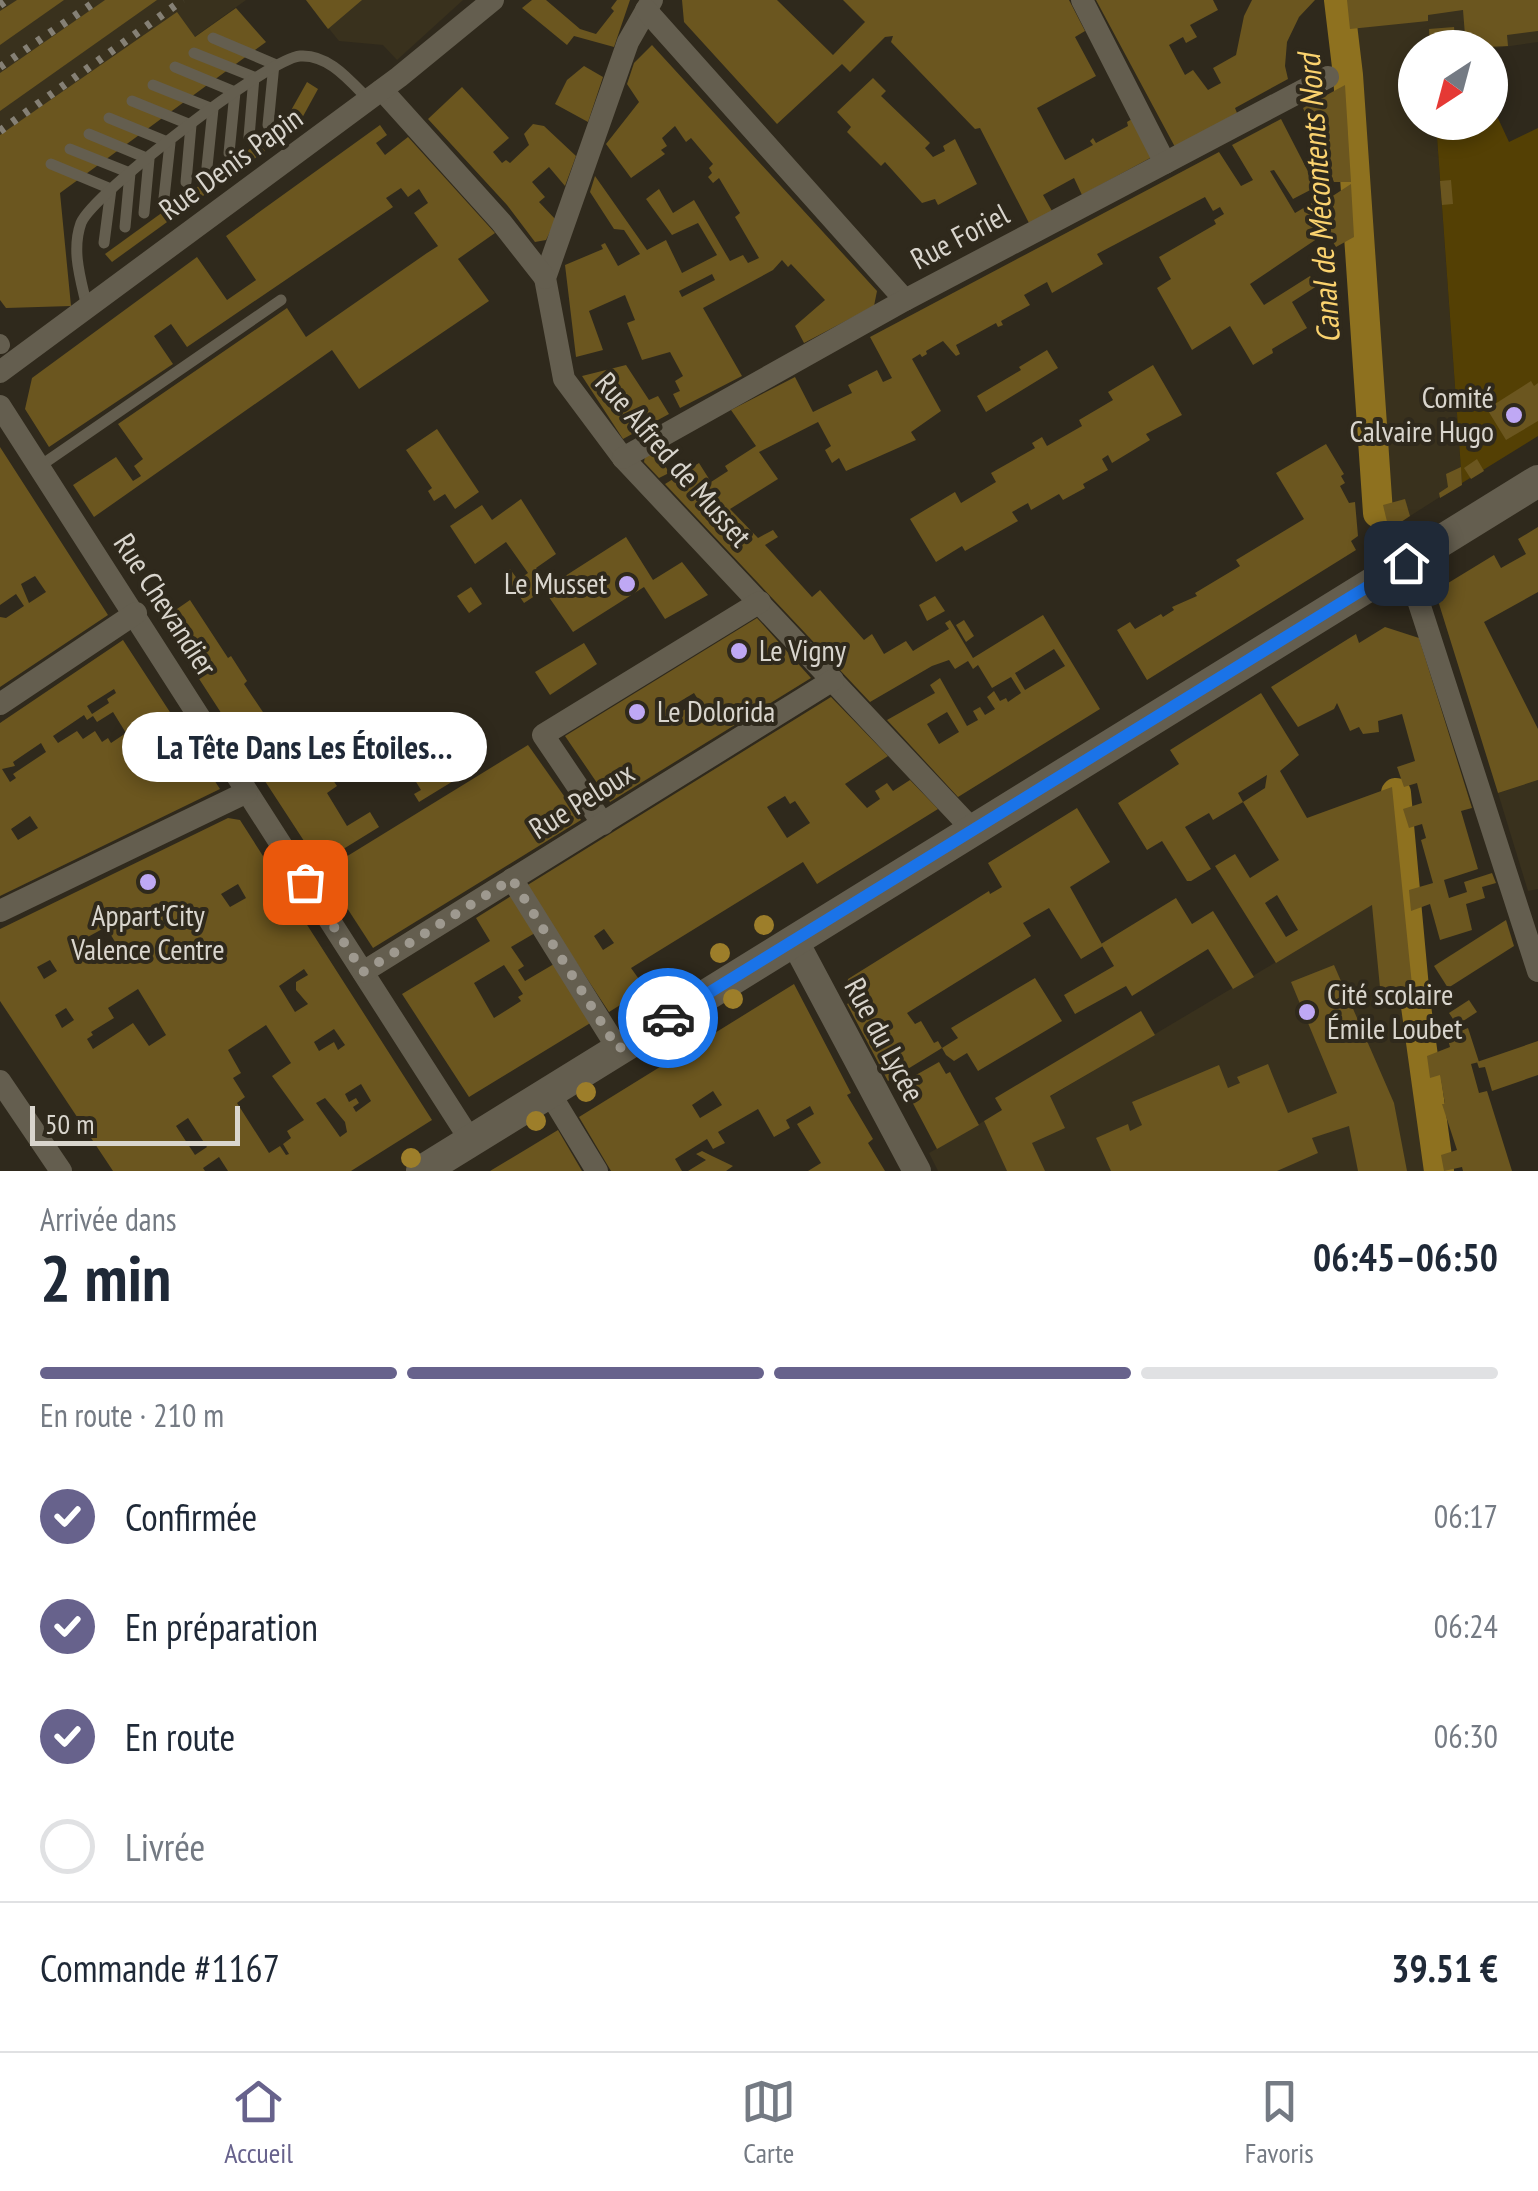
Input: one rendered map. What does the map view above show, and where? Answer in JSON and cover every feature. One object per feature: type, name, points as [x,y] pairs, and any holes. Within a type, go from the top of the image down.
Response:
[{"type":"main road","points":[[422,1171],[1538,481]]},
{"type":"street","name":"Rue Denis Papin","points":[[0,372],[376,95],[493,0]]},
{"type":"street","points":[[1082,0],[1165,163]]},
{"type":"street","points":[[545,278],[628,42],[649,5],[904,300]]},
{"type":"street","name":"Rue Foriel","points":[[623,458],[904,300],[1328,78]]},
{"type":"street","points":[[376,95],[502,222],[545,278]]},
{"type":"street","name":"Rue Alfred de Musset","points":[[545,278],[564,379],[623,458],[972,829]]},
{"type":"street","name":"Rue Chevandier","points":[[0,406],[471,1141]]},
{"type":"street","points":[[1406,563],[1538,972]]},
{"type":"street","points":[[603,824],[542,735],[760,602]]},
{"type":"street","points":[[0,704],[136,613]]},
{"type":"street","name":"Rue Peloux","points":[[363,972],[832,680]]},
{"type":"street","points":[[0,911],[247,792]]},
{"type":"street","points":[[512,879],[618,1049]]},
{"type":"street","name":"Rue du Lycée","points":[[794,940],[917,1171]]},
{"type":"street","points":[[0,1080],[62,1171]]},
{"type":"street","points":[[549,1092],[596,1171]]},
{"type":"lane","points":[[213,38],[274,64]]},
{"type":"lane","points":[[194,53],[254,77]]},
{"type":"lane","points":[[87,307],[77,264],[80,226],[86,214],[111,188],[254,77],[274,64],[303,55],[330,63],[376,95]]},
{"type":"lane","points":[[268,125],[274,64]]},
{"type":"lane","points":[[175,68],[235,92]]},
{"type":"lane","points":[[248,137],[254,77]]},
{"type":"lane","points":[[153,84],[213,109]]},
{"type":"lane","points":[[229,153],[235,92]]},
{"type":"lane","points":[[132,101],[192,126]]},
{"type":"lane","points":[[207,167],[213,109]]},
{"type":"lane","points":[[109,118],[170,142]]},
{"type":"lane","points":[[186,182],[192,126]]},
{"type":"lane","points":[[89,134],[149,159]]},
{"type":"lane","points":[[164,198],[170,142]]},
{"type":"lane","points":[[70,148],[130,173]]},
{"type":"lane","points":[[144,213],[149,159]]},
{"type":"lane","points":[[51,164],[111,188]]},
{"type":"lane","points":[[125,228],[130,173]]},
{"type":"lane","points":[[104,243],[111,188]]},
{"type":"lane","points":[[40,466],[281,300]]},
{"type":"shaded area","points":[[0,0],[246,0],[0,176]]},
{"type":"shaded area","points":[[306,0],[463,0],[397,60],[383,45],[339,41]]},
{"type":"shaded area","points":[[1347,0],[1538,0],[1538,42],[1508,46],[1508,30],[1398,30],[1398,140],[1437,140],[1462,483],[1388,530],[1380,483]]},
{"type":"shaded area","points":[[1538,128],[1538,436],[1462,483],[1437,140],[1509,142]]},
{"type":"shaded area","points":[[1538,780],[1538,889],[1528,891],[1498,793]]},
{"type":"shaded area","name":"Cité scolaire Émile Loubet","points":[[1402,887],[1443,1171],[938,1171],[929,1153],[984,1121],[1009,1121]]},
{"type":"building","points":[[17,0],[64,0],[0,45],[0,11]]},
{"type":"building","points":[[105,0],[157,0],[0,111],[0,73]]},
{"type":"building","points":[[306,0],[362,0],[328,29]]},
{"type":"building","points":[[532,0],[546,0],[580,29],[596,34],[614,11],[611,8],[617,0],[630,0],[614,47],[574,36],[567,45],[522,8]]},
{"type":"building","points":[[682,0],[777,0],[833,55],[865,22],[843,0],[1069,0],[1085,31],[1075,37],[1096,76],[1037,108],[1065,160],[1093,145],[1093,138],[1096,143],[1128,126],[1132,119],[1152,157],[1082,195],[1074,178],[1043,195],[1052,211],[1029,223],[980,128],[975,129],[891,42],[893,36],[885,37],[850,72],[842,64],[777,124],[684,22]]},
{"type":"building","points":[[1096,0],[1213,0],[1218,10],[1190,25],[1197,37],[1186,43],[1183,37],[1169,45],[1185,75],[1193,70],[1208,90],[1221,83],[1213,68],[1236,55],[1244,16],[1252,0],[1315,0],[1299,17],[1287,42],[1288,79],[1175,147]]},
{"type":"building","points":[[1347,0],[1538,0],[1538,31],[1508,35],[1508,30],[1465,30],[1463,10],[1428,15],[1428,21],[1350,29]]},
{"type":"building","points":[[236,8],[266,42],[60,193],[71,306],[6,308],[0,300],[0,135],[177,12],[195,37]]},
{"type":"building","points":[[652,45],[877,291],[874,306],[804,343],[795,326],[825,300],[791,264],[788,267],[782,260],[773,270],[703,308],[742,376],[680,408],[673,394],[680,391],[675,381],[683,376],[670,352],[642,360],[627,323],[635,320],[625,295],[589,311],[603,350],[576,357],[565,265],[603,249],[601,245],[605,243],[618,266],[640,254],[624,230],[614,229],[590,192],[595,176],[647,250],[666,240],[682,273],[717,255],[698,223],[672,235],[646,199],[659,189],[673,213],[694,200],[730,261],[743,255],[748,263],[759,258],[735,217],[740,213],[719,178],[713,183],[708,177],[713,164],[691,138],[686,142],[675,126],[662,138],[667,146],[661,150],[665,154],[631,178],[606,144],[639,102],[627,84],[634,63]],"holes":[[[712,274],[715,280],[682,297],[679,291]]]},
{"type":"building","points":[[584,66],[603,77],[588,122],[555,104],[567,80]]},
{"type":"building","points":[[873,78],[886,91],[881,96],[930,143],[925,148],[933,157],[955,139],[977,184],[938,205],[935,199],[922,203],[885,162],[881,166],[847,132],[851,127],[837,112]]},
{"type":"building","points":[[307,82],[318,89],[301,120],[294,122],[289,114]]},
{"type":"building","points":[[1345,85],[1351,182],[1334,182],[1303,108]]},
{"type":"building","points":[[462,87],[509,138],[493,152],[502,163],[510,163],[529,145],[524,134],[533,124],[544,126],[576,156],[565,186],[549,167],[532,182],[545,197],[539,202],[556,220],[546,240],[535,242],[507,205],[428,119]]},
{"type":"building","points":[[1281,119],[1316,187],[1293,199],[1274,170],[1270,171],[1295,213],[1312,203],[1317,211],[1351,184],[1354,237],[1336,247],[1327,232],[1250,284],[1264,305],[1310,276],[1317,286],[1292,302],[1307,328],[1272,349],[1273,353],[1253,365],[1230,326],[1192,350],[1157,288],[1171,279],[1159,257],[1216,224],[1214,220],[1224,214],[1220,207],[1213,211],[1205,197],[1097,254],[1103,264],[1052,293],[1047,282],[1024,295],[1030,305],[1001,321],[1003,325],[998,327],[996,323],[956,345],[960,354],[956,356],[943,341],[922,357],[920,354],[912,359],[941,411],[911,432],[916,440],[846,471],[839,458],[832,463],[825,450],[831,446],[818,422],[759,452],[778,479],[730,509],[758,538],[773,530],[778,537],[765,545],[812,597],[820,590],[864,640],[872,634],[884,654],[906,641],[913,651],[949,629],[945,623],[950,620],[973,658],[1043,615],[1100,709],[958,797],[887,720],[935,693],[930,685],[940,678],[967,726],[978,720],[973,711],[980,707],[985,715],[995,709],[987,697],[994,691],[1000,701],[1006,698],[1008,702],[1021,693],[1011,677],[992,688],[978,665],[973,669],[968,661],[955,669],[949,660],[870,702],[665,484],[699,463],[711,482],[728,471],[725,466],[756,446],[731,410],[795,377],[813,412],[852,393],[848,385],[877,370],[883,382],[892,378],[870,337],[1219,152],[1241,186],[1253,180],[1232,145]],"holes":[[[1054,649],[1065,666],[1025,690],[1015,673]],[[947,712],[959,732],[939,744],[927,724]]]},
{"type":"building","points":[[380,125],[387,135],[376,143],[385,155],[408,137],[495,233],[458,259],[489,301],[359,389],[332,350],[94,517],[73,485],[116,457],[133,481],[141,476],[134,466],[143,459],[118,424],[287,308],[306,337],[438,246],[414,213],[428,203],[419,189],[408,197],[401,188],[386,198],[393,207],[187,347],[171,324],[154,336],[173,364],[49,447],[25,409],[32,378],[197,257],[227,300],[256,280],[226,236]]},
{"type":"building","points":[[258,143],[265,151],[112,262],[105,254]]},
{"type":"building","points":[[1451,180],[1453,204],[1442,205],[1440,181]]},
{"type":"building","points":[[1047,350],[1058,368],[986,412],[977,396]]},
{"type":"building","points":[[626,365],[649,400],[658,396],[669,414],[623,439],[582,376]]},
{"type":"building","points":[[1153,365],[1182,415],[1146,434],[1150,440],[1112,463],[1108,455],[1102,459],[1108,470],[1083,484],[1085,488],[1063,500],[1059,494],[1031,510],[1028,503],[1012,512],[1018,521],[965,551],[962,546],[936,562],[910,519],[955,492],[961,503],[996,482],[991,473],[1035,448],[1032,443],[1042,437],[1047,446],[1082,426],[1079,420],[1113,400],[1108,392]]},
{"type":"building","name":"Comité Calvaire Hugo","points":[[1531,381],[1534,386],[1538,383],[1538,421],[1506,440],[1487,409]]},
{"type":"building","points":[[437,429],[479,492],[455,509],[445,494],[434,501],[428,491],[432,488],[406,450]]},
{"type":"building","points":[[1326,444],[1344,474],[1341,476],[1345,483],[1340,486],[1349,503],[1355,502],[1358,536],[1351,541],[1356,550],[1147,680],[1117,630],[1130,622],[1135,629],[1161,614],[1163,617],[1174,610],[1172,607],[1197,596],[1195,593],[1240,566],[1236,560],[1304,519],[1276,473]]},
{"type":"building","points":[[0,447],[108,615],[0,687],[0,617],[6,618],[24,606],[16,594],[0,605]],"holes":[[[35,576],[46,592],[29,603],[21,584]]]},
{"type":"building","points":[[657,450],[669,473],[659,478],[644,462],[645,456]]},
{"type":"building","points":[[1477,459],[1484,471],[1471,479],[1464,468]]},
{"type":"building","points":[[1461,467],[1462,485],[1440,498],[1439,493],[1448,487],[1446,474]]},
{"type":"building","points":[[521,499],[556,554],[536,568],[548,587],[626,537],[653,580],[682,562],[708,595],[665,619],[644,587],[573,632],[544,590],[524,603],[504,573],[510,569],[518,580],[528,573],[506,542],[475,564],[450,526],[482,505],[492,520]]},
{"type":"building","points":[[1405,499],[1410,516],[1389,530],[1383,505]]},
{"type":"building","points":[[1538,527],[1538,592],[1484,622],[1538,729],[1538,780],[1498,793],[1435,591],[1494,555],[1501,568],[1526,554],[1518,539]]},
{"type":"building","points":[[471,587],[482,604],[469,613],[457,596]]},
{"type":"building","points":[[935,596],[945,611],[927,621],[919,605]]},
{"type":"building","points":[[190,600],[228,658],[231,656],[271,724],[248,740],[238,739],[161,620]]},
{"type":"building","points":[[757,618],[811,678],[610,802],[565,736]],"holes":[[[694,693],[699,701],[674,716],[669,708]]]},
{"type":"building","points":[[964,620],[974,636],[966,642],[956,625]]},
{"type":"building","points":[[1385,627],[1419,638],[1472,808],[1461,811],[1478,869],[1444,880],[1449,898],[1467,892],[1464,882],[1492,873],[1496,883],[1482,887],[1485,898],[1466,904],[1472,930],[1440,940],[1430,904],[1411,911],[1409,890],[1433,883],[1421,840],[1426,838],[1422,824],[1409,828],[1403,809],[1422,803],[1417,783],[1404,787],[1397,767],[1415,761],[1402,714],[1378,721],[1379,732],[1363,734],[1359,727],[1350,731],[1337,703],[1334,709],[1298,727],[1271,687],[1356,634],[1359,643]]},
{"type":"building","points":[[123,640],[220,789],[0,896],[0,723]],"holes":[[[114,689],[116,693],[107,699],[109,703],[92,714],[87,706]],[[113,712],[126,733],[111,743],[108,738],[102,742],[95,731],[83,739],[77,731],[58,743],[53,736],[84,715],[87,720],[93,716],[97,722]],[[41,743],[46,752],[13,774],[16,778],[10,782],[2,769],[15,766],[13,762]],[[30,816],[38,828],[18,840],[11,829]]]},
{"type":"building","points":[[584,643],[597,664],[550,695],[535,672]]},
{"type":"building","points":[[1261,693],[1299,755],[1280,771],[1307,818],[1392,787],[1413,995],[1381,998],[1372,905],[1276,963],[1215,866],[1235,854],[1250,878],[1279,860],[1243,802],[1213,820],[1209,813],[1185,827],[1211,869],[1191,881],[1187,881],[1162,841],[1147,850],[1118,803],[1179,764],[1170,750]],"holes":[[[1267,775],[1265,788],[1243,802],[1238,793]],[[1277,895],[1298,930],[1286,937],[1265,903]]]},
{"type":"building","points":[[831,697],[888,756],[845,784],[867,808],[880,799],[875,791],[887,783],[893,791],[910,780],[938,809],[817,884],[803,862],[631,968],[646,989],[609,1012],[526,886]],"holes":[[[785,796],[790,804],[795,801],[810,823],[787,838],[767,807]],[[604,929],[614,943],[603,950],[594,936]]]},
{"type":"building","points":[[295,724],[337,786],[327,793],[347,826],[370,812],[379,827],[319,864],[248,755]]},
{"type":"building","points":[[464,738],[481,764],[419,802],[414,794],[421,790],[410,772]]},
{"type":"building","points":[[528,745],[581,820],[373,948],[323,871]]},
{"type":"building","points":[[1077,808],[1110,862],[1070,887],[1103,946],[1081,959],[1049,908],[1023,923],[1031,936],[907,1013],[915,1024],[921,1021],[934,1043],[938,1041],[942,1048],[888,1081],[847,1004],[851,1002],[846,989],[848,979],[989,891],[990,894],[1002,887],[988,863]]},
{"type":"building","points":[[228,818],[240,820],[432,1120],[351,1171],[228,1171],[219,1157],[203,1168],[205,1171],[113,1171],[0,1001],[0,929]],"holes":[[[238,884],[246,898],[230,907],[221,894]],[[106,927],[117,945],[92,958],[83,943],[77,947],[75,944]],[[50,960],[57,971],[44,979],[37,967]],[[304,969],[308,975],[296,982],[296,990],[308,1004],[295,1012],[279,986]],[[138,989],[166,1035],[149,1046],[133,1023],[93,1049],[87,1039],[93,1035],[91,1032],[114,1018],[108,1008]],[[66,1008],[74,1020],[62,1028],[55,1015]],[[266,1025],[291,1063],[272,1076],[304,1120],[287,1131],[291,1138],[283,1144],[289,1154],[280,1146],[269,1153],[237,1103],[245,1097],[233,1078],[241,1073],[228,1050]],[[334,1029],[345,1045],[338,1050],[334,1042],[319,1051],[314,1042]],[[361,1084],[371,1101],[356,1112],[356,1098],[349,1102],[345,1094]],[[325,1098],[345,1122],[347,1132],[340,1137],[316,1103]],[[188,1118],[207,1147],[195,1155],[176,1126]]]},
{"type":"building","points":[[511,896],[535,933],[511,947],[524,966],[518,970],[525,981],[554,964],[592,1022],[469,1097],[402,994],[490,941],[476,918]],"holes":[[[504,965],[523,994],[518,997],[521,1001],[494,1018],[474,983]]]},
{"type":"building","points":[[1176,898],[1192,924],[1213,911],[1254,977],[1233,989],[1208,949],[1132,996],[1126,986],[1075,1014],[1064,995],[1114,966],[1101,944]]},
{"type":"building","points":[[1506,920],[1514,946],[1448,988],[1434,966]]},
{"type":"building","points":[[1334,965],[1394,1103],[1407,1171],[1358,1171],[1349,1126],[1312,1138],[1318,1153],[1277,1171],[1111,1171],[1096,1138],[1128,1124],[1130,1131],[1142,1125],[1132,1102],[1219,1065],[1228,1088],[1240,1083],[1237,1077],[1268,1064],[1288,1113],[1337,1093],[1291,982]]},
{"type":"building","points":[[1035,978],[1062,1021],[978,1071],[967,1053],[954,1061],[946,1055],[942,1048],[958,1038],[951,1028]]},
{"type":"building","points":[[794,984],[851,1093],[847,1095],[873,1139],[868,1143],[885,1171],[808,1171],[821,1163],[797,1124],[814,1114],[810,1106],[786,1120],[790,1128],[774,1137],[758,1109],[718,1132],[725,1143],[713,1149],[707,1139],[675,1159],[682,1171],[611,1171],[579,1117]],"holes":[[[713,1091],[722,1105],[700,1118],[692,1105]]]},
{"type":"building","points":[[1469,1000],[1477,1012],[1457,1025],[1449,1013]]},
{"type":"building","points":[[1141,1011],[1155,1035],[1050,1096],[1065,1128],[1032,1143],[1045,1171],[1007,1171],[984,1121],[1002,1110],[995,1098]]},
{"type":"building","points":[[1468,1028],[1479,1062],[1471,1064],[1479,1093],[1487,1091],[1512,1171],[1463,1171],[1462,1167],[1444,1171],[1441,1155],[1457,1150],[1442,1104],[1440,1075],[1430,1078],[1427,1056],[1450,1047],[1447,1036]]},
{"type":"building","points":[[1538,1041],[1538,1075],[1492,1091],[1485,1067],[1479,1068],[1477,1062]]},
{"type":"building","points":[[939,1062],[946,1074],[950,1072],[979,1125],[937,1149],[909,1096],[914,1092],[907,1080]]},
{"type":"building","points":[[558,1130],[582,1171],[490,1171],[530,1147]]},
{"type":"building","points":[[702,1151],[733,1166],[726,1171],[688,1171],[706,1160],[696,1154]]},
{"type":"waterway","name":"Canal de Mécontents Nord","points":[[1339,0],[1348,75],[1378,513]]},
{"type":"waterway","name":"Canal de Mécontents Nord","points":[[1396,793],[1415,999],[1439,1171]]},
{"type":"railway","points":[[0,5],[7,0]]},
{"type":"railway","points":[[0,67],[98,0]]},
{"type":"railway","points":[[0,131],[183,0]]},
{"type":"way so far","points":[[305,882],[363,972],[512,879],[618,1049],[668,1018]]},
{"type":"place","name":"Comité Calvaire Hugo","points":[[1514,415]]},
{"type":"place","name":"Le Musset","points":[[627,584]]},
{"type":"place","name":"Le Vigny","points":[[739,651]]},
{"type":"place","name":"Le Dolorida","points":[[637,712]]},
{"type":"place","name":"Appart'City Valence Centre","points":[[148,882]]},
{"type":"place","name":"La Tête Dans Les Étoiles…","points":[[305,882]]},
{"type":"place","name":"Cité scolaire Émile Loubet","points":[[1307,1012]]},
{"type":"route","points":[[668,1018],[1406,563]]}]
